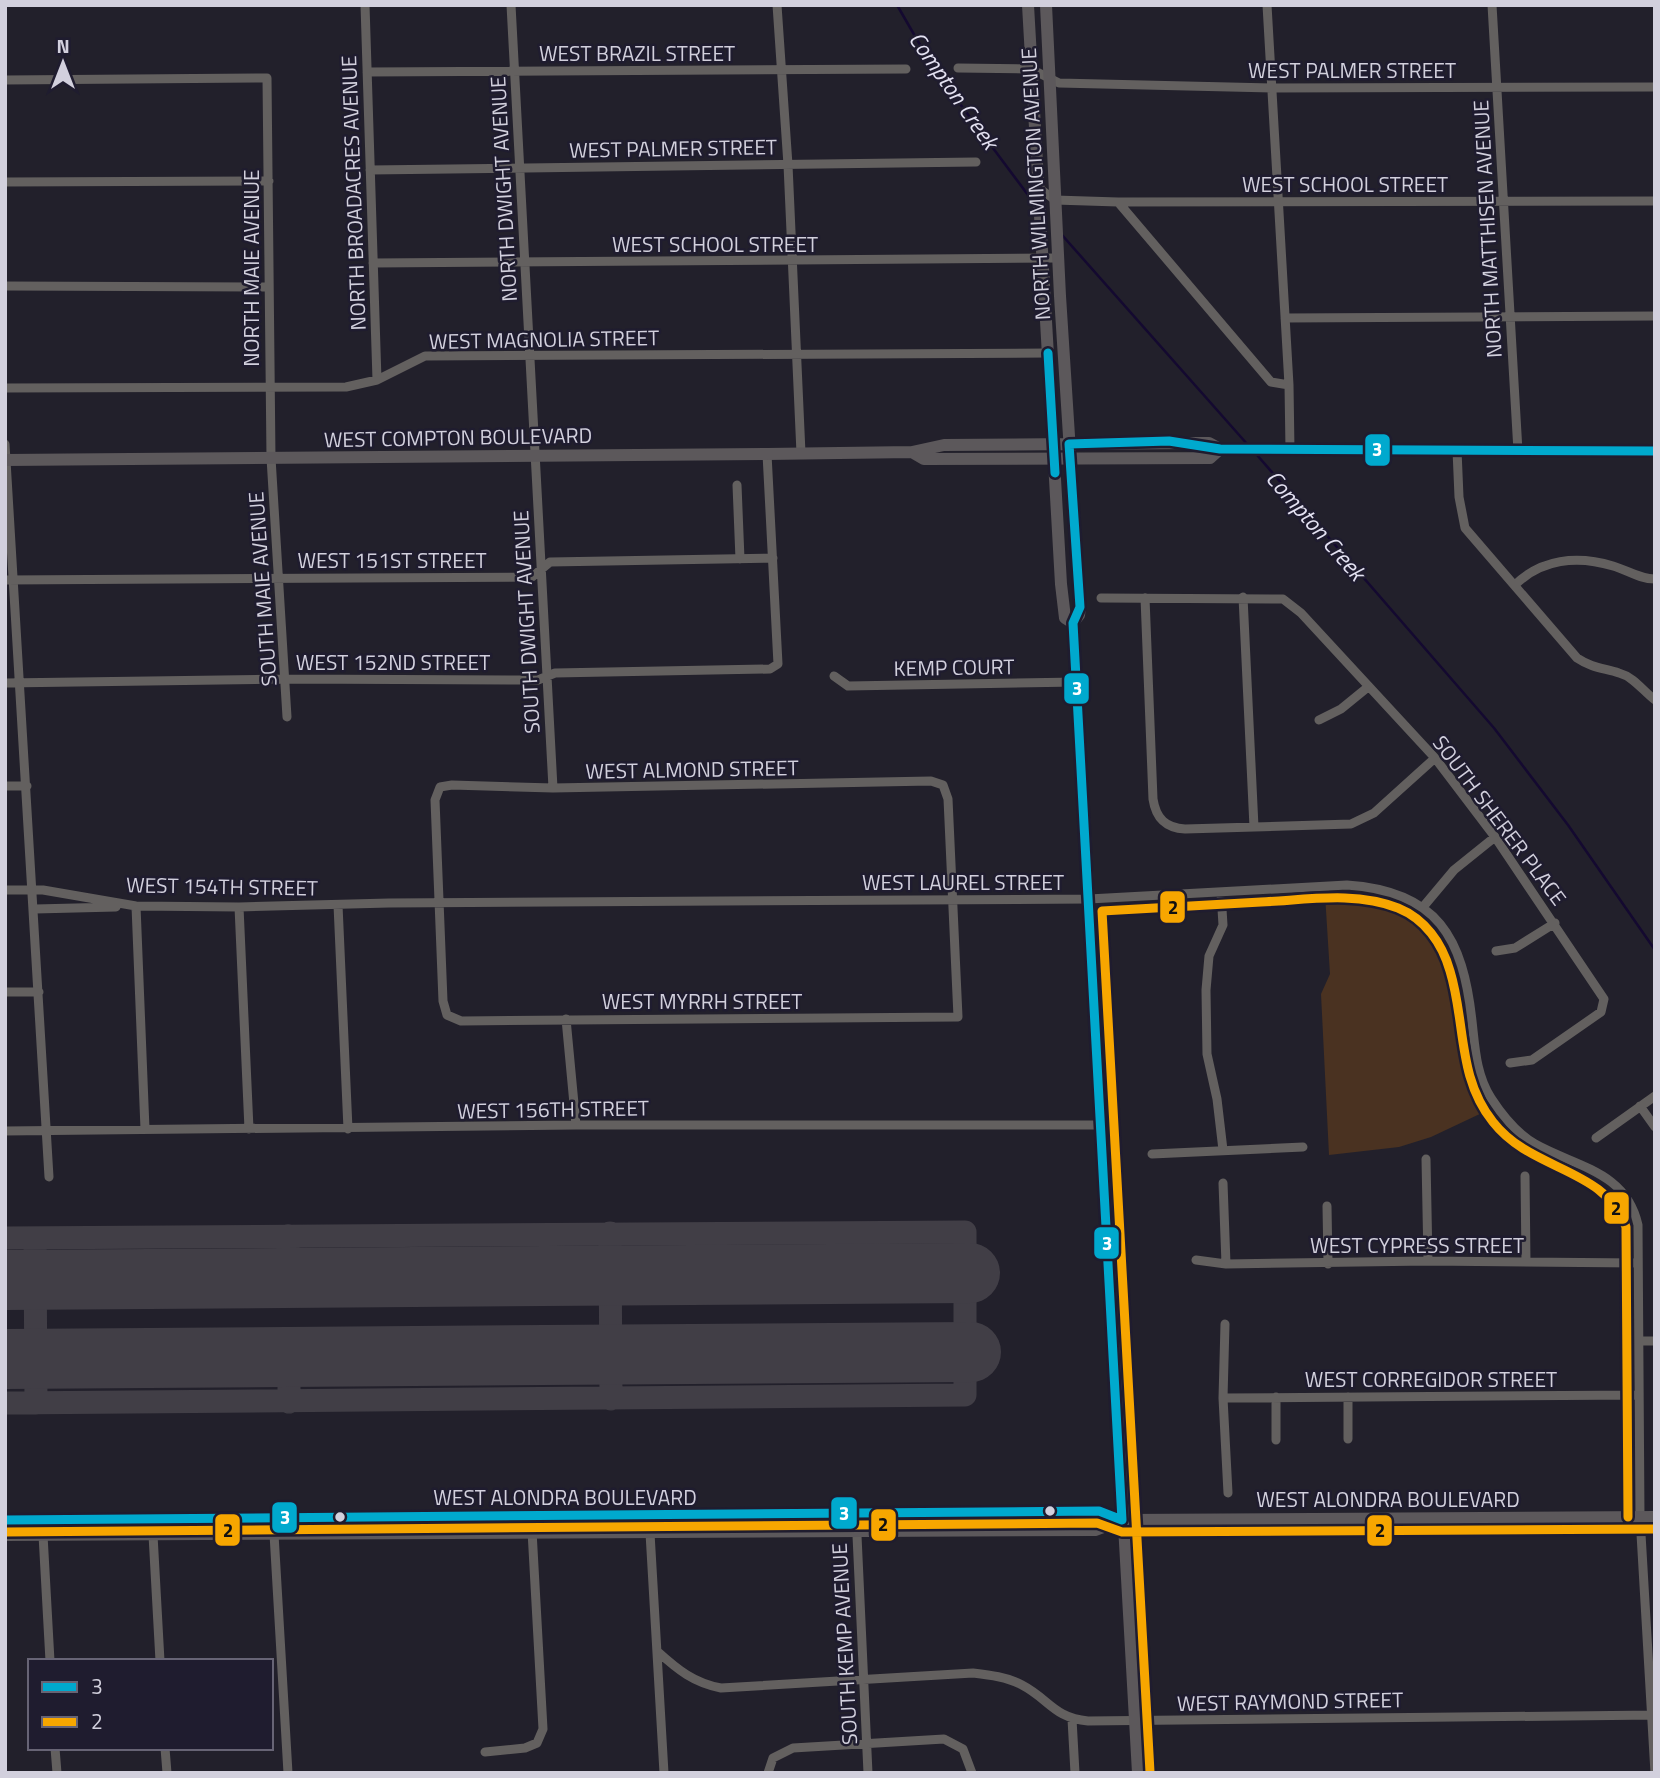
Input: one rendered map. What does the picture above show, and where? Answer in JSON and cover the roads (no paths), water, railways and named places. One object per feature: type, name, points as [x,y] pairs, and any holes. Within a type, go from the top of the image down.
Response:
[{"type":"main road","name":"NORTH WILMINGTON AVENUE","points":[[1028,5],[1061,584],[1065,618],[1073,623],[1079,615],[1080,607],[1058,255],[1046,5]]},
{"type":"main road","name":"WEST COMPTON BOULEVARD","points":[[6,460],[912,452],[944,445],[1209,443],[1220,449],[1272,450],[1655,451]]},
{"type":"main road","name":"WEST COMPTON BOULEVARD","points":[[912,452],[925,459],[1054,460],[1210,458],[1220,449]]},
{"type":"main road","points":[[1073,623],[1138,1773]]},
{"type":"main road","name":"WEST ALONDRA BOULEVARD","points":[[5,1520],[1099,1511],[1122,1520]]},
{"type":"main road","name":"WEST ALONDRA BOULEVARD","points":[[5,1535],[1095,1530],[1122,1520],[1655,1517]]},
{"type":"street","name":"NORTH BROADACRES AVENUE","points":[[365,5],[377,380]]},
{"type":"street","name":"NORTH DWIGHT AVENUE","points":[[511,5],[536,455]]},
{"type":"street","points":[[777,5],[788,165],[801,453]]},
{"type":"street","points":[[1267,5],[1289,385],[1290,450]]},
{"type":"street","name":"NORTH MATTHISEN AVENUE","points":[[1492,5],[1518,451]]},
{"type":"street","points":[[958,68],[1031,69],[1049,79]]},
{"type":"street","name":"WEST BRAZIL STREET","points":[[367,72],[906,69]]},
{"type":"street","name":"NORTH MAIE AVENUE","points":[[5,80],[267,78],[271,458]]},
{"type":"street","name":"WEST PALMER STREET","points":[[1049,79],[1059,83],[1272,88],[1655,87]]},
{"type":"street","name":"WEST PALMER STREET","points":[[370,170],[976,162]]},
{"type":"street","points":[[5,182],[269,181]]},
{"type":"street","points":[[1039,188],[1055,200]]},
{"type":"street","name":"WEST SCHOOL STREET","points":[[1055,200],[1655,201]]},
{"type":"street","points":[[1118,202],[1271,382],[1289,385]]},
{"type":"street","name":"WEST SCHOOL STREET","points":[[373,263],[792,261],[1042,258],[1058,255]]},
{"type":"street","points":[[5,286],[269,287]]},
{"type":"street","points":[[1285,318],[1655,316]]},
{"type":"street","name":"WEST MAGNOLIA STREET","points":[[5,388],[346,387],[377,380],[425,356],[1048,353]]},
{"type":"street","points":[[5,444],[10,580],[21,682],[49,1177]]},
{"type":"street","points":[[1457,450],[1460,507],[1465,528],[1577,658],[1591,667],[1626,676],[1655,700]]},
{"type":"street","points":[[767,454],[774,558]]},
{"type":"street","name":"SOUTH DWIGHT AVENUE","points":[[536,455],[552,789]]},
{"type":"street","name":"SOUTH MAIE AVENUE","points":[[271,458],[287,717]]},
{"type":"street","points":[[737,485],[740,559]]},
{"type":"street","name":"WEST 151ST STREET","points":[[10,580],[532,576],[550,562],[774,558]]},
{"type":"street","name":"WEST 152ND STREET","points":[[5,682],[538,680],[555,673],[770,669],[778,664],[774,558]]},
{"type":"street","points":[[1515,585],[1528,572],[1548,562],[1599,562],[1638,577],[1655,579]]},
{"type":"street","points":[[1101,598],[1243,597],[1254,827]]},
{"type":"street","name":"SOUTH SHERER PLACE","points":[[1243,597],[1272,597],[1292,605],[1435,758],[1495,837],[1600,990],[1604,1008],[1532,1060],[1510,1063]]},
{"type":"street","points":[[1145,598],[1153,800],[1158,825],[1185,830],[1337,826],[1363,820],[1435,758]]},
{"type":"street","name":"KEMP COURT","points":[[834,676],[848,685],[1077,682]]},
{"type":"street","points":[[1319,720],[1341,709],[1368,687]]},
{"type":"street","name":"WEST ALMOND STREET","points":[[439,903],[435,800],[440,787],[552,789],[932,780],[943,785],[948,800],[954,899]]},
{"type":"street","points":[[5,786],[27,786]]},
{"type":"street","points":[[1495,837],[1454,870],[1423,907],[1446,933],[1463,966],[1475,1054],[1486,1090],[1509,1121],[1534,1143],[1587,1166],[1619,1186],[1635,1211],[1640,1341],[1640,1517],[1655,1773]]},
{"type":"street","name":"WEST LAUREL STREET","points":[[439,903],[1089,899],[1358,886],[1385,891],[1423,907]]},
{"type":"street","name":"WEST 154TH STREET","points":[[5,890],[34,890],[136,906],[439,903]]},
{"type":"street","points":[[1222,893],[1223,925],[1209,956],[1206,990],[1208,1054],[1223,1150]]},
{"type":"street","name":"WEST MYRRH STREET","points":[[439,903],[443,1001],[447,1015],[461,1021],[958,1017],[954,899]]},
{"type":"street","points":[[338,905],[348,1129]]},
{"type":"street","points":[[35,909],[136,906],[145,1129]]},
{"type":"street","points":[[239,907],[249,1129]]},
{"type":"street","points":[[1496,951],[1515,948],[1555,923]]},
{"type":"street","points":[[5,992],[39,992]]},
{"type":"street","points":[[566,1019],[576,1125]]},
{"type":"street","points":[[1596,1138],[1655,1096]]},
{"type":"street","points":[[1640,1106],[1655,1127]]},
{"type":"street","name":"WEST 156TH STREET","points":[[5,1131],[576,1125],[1102,1125]]},
{"type":"street","points":[[1152,1154],[1303,1147]]},
{"type":"street","points":[[1426,1159],[1428,1261]]},
{"type":"street","points":[[1525,1176],[1526,1262]]},
{"type":"street","points":[[1223,1183],[1226,1264]]},
{"type":"street","points":[[1327,1206],[1328,1264]]},
{"type":"street","name":"WEST CYPRESS STREET","points":[[1196,1260],[1226,1264],[1428,1261],[1638,1263]]},
{"type":"street","points":[[1225,1324],[1223,1398],[1228,1493]]},
{"type":"street","points":[[1640,1341],[1655,1341]]},
{"type":"street","name":"WEST CORREGIDOR STREET","points":[[1223,1398],[1639,1395]]},
{"type":"street","points":[[1276,1397],[1276,1440]]},
{"type":"street","points":[[1348,1397],[1348,1439]]},
{"type":"street","name":"SOUTH KEMP AVENUE","points":[[856,1514],[868,1773]]},
{"type":"street","points":[[485,1752],[525,1748],[537,1743],[543,1729],[531,1531],[535,1516]]},
{"type":"street","points":[[649,1516],[664,1773]]},
{"type":"street","points":[[274,1517],[288,1773]]},
{"type":"street","points":[[43,1535],[50,1659]]},
{"type":"street","points":[[153,1535],[160,1659]]},
{"type":"street","points":[[657,1651],[681,1673],[700,1684],[722,1688],[973,1673],[998,1676],[1021,1685],[1072,1719],[1074,1773]]},
{"type":"street","name":"WEST RAYMOND STREET","points":[[1072,1719],[1653,1715]]},
{"type":"street","points":[[768,1773],[774,1758],[793,1748],[944,1738],[963,1748],[972,1773]]},
{"type":"street","points":[[55,1750],[57,1773]]},
{"type":"street","points":[[165,1750],[167,1773]]},
{"type":"waterway","name":"Compton Creek","points":[[897,5],[934,69],[1034,203]]},
{"type":"waterway","name":"Compton Creek","points":[[1062,235],[1248,445]]},
{"type":"waterway","name":"Compton Creek","points":[[1257,455],[1494,728],[1568,825],[1655,950]]}]
